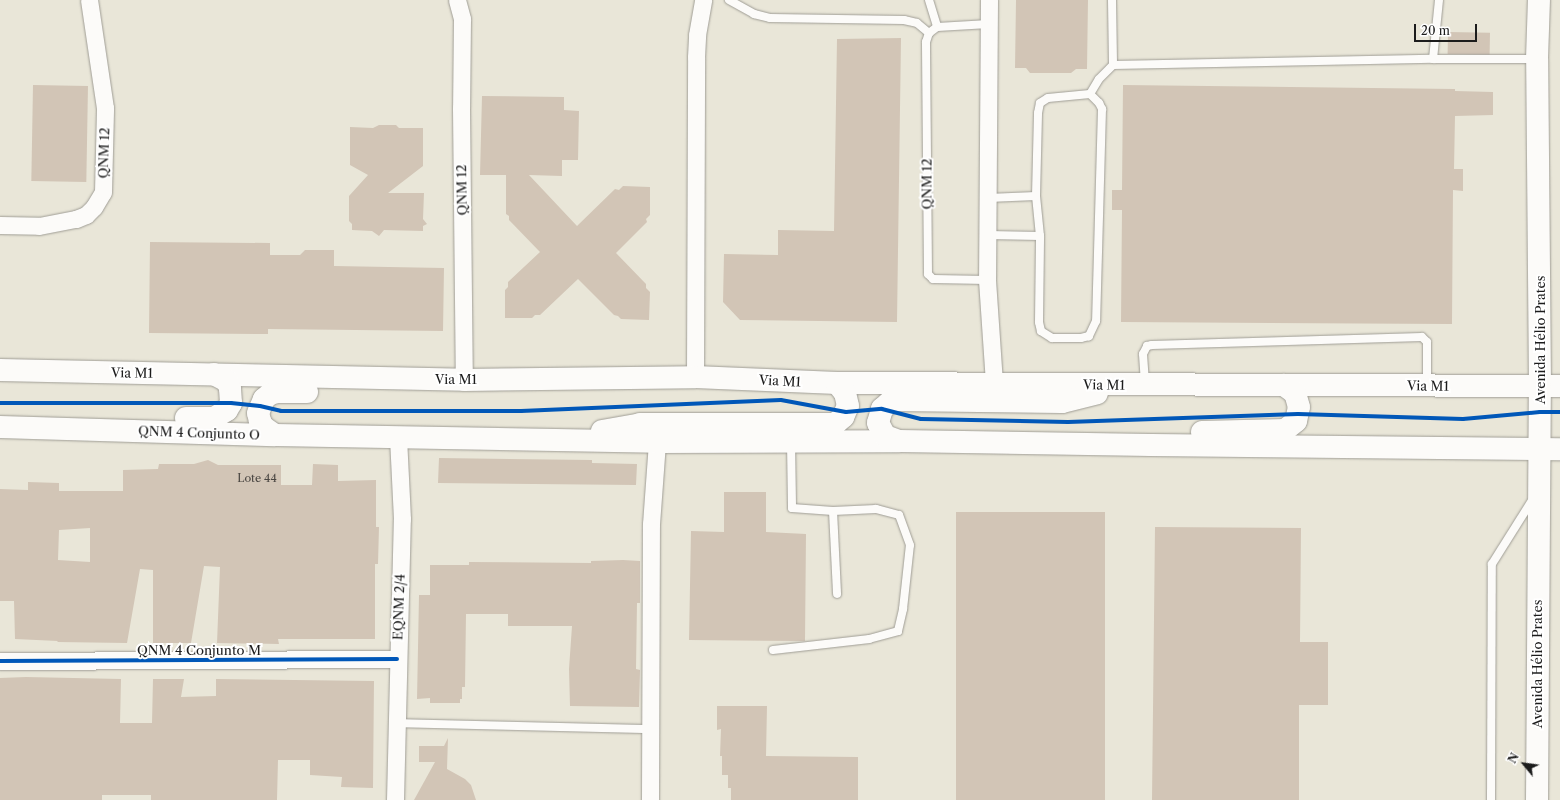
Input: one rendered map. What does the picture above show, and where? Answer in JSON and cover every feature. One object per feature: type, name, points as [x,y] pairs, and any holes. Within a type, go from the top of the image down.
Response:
[{"type":"main road","name":"Avenida Hélio Prates","points":[[1537,800],[1538,492],[1550,449],[1550,386],[1537,58],[1539,0]]},
{"type":"main road","name":"Via M1","points":[[0,370],[464,380],[696,377],[837,384],[1137,386],[1284,384],[1427,387],[1550,386]]},
{"type":"main road","points":[[0,426],[48,415],[214,418],[227,410],[231,403],[232,396],[227,381],[214,374]]},
{"type":"main road","points":[[275,435],[263,427],[258,413],[264,399],[270,394],[277,392],[460,394],[528,379]]},
{"type":"main road","points":[[563,439],[640,424],[835,424],[843,417],[848,406],[845,393],[837,384]]},
{"type":"main road","points":[[1151,445],[1207,431],[1285,430],[1296,421],[1299,407],[1295,393],[1284,384]]},
{"type":"main road","points":[[899,441],[885,436],[878,423],[882,409],[886,404],[897,400],[1062,402],[1137,386]]},
{"type":"main road","name":"QNM 4 Conjunto O","points":[[0,426],[275,435],[398,437]]},
{"type":"main road","points":[[398,437],[656,442],[899,441],[1550,449]]},
{"type":"street","name":"QNM 12","points":[[0,225],[39,226],[76,219],[86,215],[94,207],[102,192],[105,108],[89,0]]},
{"type":"street","name":"QNM 12","points":[[457,0],[462,19],[464,380]]},
{"type":"street","points":[[696,377],[696,35],[703,0]]},
{"type":"street","points":[[989,0],[987,280],[994,384]]},
{"type":"street","name":"EQNM 2/4","points":[[395,800],[397,659],[402,519],[398,437]]},
{"type":"street","points":[[650,800],[651,524],[656,442]]},
{"type":"street","name":"QNM 4 Conjunto M","points":[[0,661],[397,659]]},
{"type":"lane","points":[[729,0],[754,14],[770,18],[904,20],[917,23],[929,32],[937,27],[989,24]]},
{"type":"lane","points":[[929,0],[937,27]]},
{"type":"lane","points":[[1112,0],[1113,65]]},
{"type":"lane","points":[[1433,59],[1439,0]]},
{"type":"lane","name":"QNM 12","points":[[929,32],[926,42],[928,274],[933,280],[987,280]]},
{"type":"lane","points":[[1090,94],[1099,79],[1113,65],[1537,58]]},
{"type":"lane","points":[[1090,94],[1099,103],[1102,109],[1096,321],[1088,336],[1081,338],[1052,338],[1041,331],[1039,322],[1040,236],[1036,196],[1038,113],[1040,103],[1048,98],[1090,94]]},
{"type":"lane","points":[[988,198],[1036,196]]},
{"type":"lane","points":[[988,235],[1040,236]]},
{"type":"lane","points":[[1137,386],[1143,354],[1147,346],[1152,345],[1422,337],[1427,342],[1427,387]]},
{"type":"lane","points":[[774,650],[869,639],[898,631],[903,609],[910,545],[899,515],[876,509],[833,511],[792,508],[790,441]]},
{"type":"lane","points":[[1491,800],[1492,564],[1538,492]]},
{"type":"lane","points":[[833,511],[837,594]]},
{"type":"lane","points":[[396,722],[650,729]]},
{"type":"building","points":[[1016,0],[1088,0],[1087,69],[1076,69],[1071,73],[1030,73],[1026,68],[1015,68]]},
{"type":"building","points":[[1448,32],[1490,33],[1490,55],[1448,54]]},
{"type":"building","points":[[901,38],[897,322],[740,320],[723,302],[724,254],[778,255],[778,230],[834,231],[837,39]]},
{"type":"building","points":[[33,85],[88,86],[86,182],[31,181]]},
{"type":"building","points":[[1123,85],[1455,89],[1455,91],[1493,92],[1493,115],[1455,116],[1454,169],[1463,169],[1463,191],[1453,190],[1452,324],[1121,322],[1122,210],[1112,210],[1112,190],[1122,190]]},
{"type":"building","points":[[482,96],[564,97],[564,110],[579,111],[578,160],[562,160],[562,176],[529,175],[577,226],[615,189],[619,190],[623,186],[650,187],[650,215],[646,219],[647,222],[616,253],[646,284],[646,288],[650,292],[649,320],[621,319],[614,315],[578,279],[540,315],[535,315],[532,318],[505,318],[505,290],[508,287],[508,282],[540,252],[509,220],[509,216],[506,214],[506,175],[480,175]]},
{"type":"building","points":[[379,125],[396,125],[399,128],[423,128],[423,166],[388,193],[424,193],[423,219],[427,224],[423,226],[423,231],[384,230],[379,236],[372,231],[352,230],[352,224],[349,221],[349,196],[368,175],[350,165],[350,127],[373,128]]},
{"type":"building","points":[[150,242],[270,243],[270,255],[300,255],[305,250],[334,250],[334,266],[444,268],[443,331],[268,329],[268,334],[149,333]]},
{"type":"building","points":[[439,458],[592,460],[592,463],[637,464],[636,485],[438,483]]},
{"type":"building","points":[[208,460],[218,465],[281,465],[281,485],[312,485],[313,464],[338,465],[338,481],[376,480],[376,527],[379,527],[378,564],[375,564],[375,639],[278,639],[279,644],[217,643],[220,567],[204,566],[191,643],[153,643],[153,570],[140,569],[127,643],[57,642],[58,641],[15,639],[14,601],[0,601],[0,489],[28,490],[28,482],[59,483],[59,491],[123,491],[123,470],[158,469],[159,464],[194,464]],"holes":[[[90,528],[90,562],[58,560],[59,530]]]},
{"type":"building","points":[[724,492],[766,492],[766,532],[806,534],[805,641],[689,640],[691,531],[724,532]]},
{"type":"building","points":[[956,512],[1105,512],[1105,800],[956,800]]},
{"type":"building","points":[[1155,527],[1301,528],[1300,642],[1328,642],[1328,705],[1299,705],[1299,800],[1152,800]]},
{"type":"building","points":[[591,561],[640,561],[640,603],[637,603],[636,669],[640,670],[639,707],[570,706],[569,669],[572,626],[508,626],[508,614],[466,614],[465,687],[462,687],[462,699],[460,699],[460,703],[430,703],[430,698],[417,699],[419,595],[430,595],[430,565],[469,565],[469,562],[591,563]]},
{"type":"building","points":[[26,677],[121,679],[120,723],[152,723],[153,679],[184,679],[181,697],[216,696],[216,679],[374,681],[373,788],[341,787],[342,777],[310,775],[310,760],[278,760],[277,800],[151,800],[151,795],[102,795],[102,800],[0,800],[0,678]]},
{"type":"building","points":[[717,706],[767,706],[766,756],[858,757],[858,800],[731,800],[731,788],[728,788],[728,775],[722,775],[722,756],[720,756],[721,729],[717,730]]},
{"type":"building","points":[[448,738],[447,769],[465,779],[471,785],[476,800],[414,800],[435,762],[419,762],[419,746],[444,746]]},
{"type":"cycle path","points":[[0,403],[231,403],[260,406],[281,411],[521,411],[781,400],[846,412],[882,409],[921,419],[1068,422],[1298,414],[1463,419],[1540,412],[1560,412]]},
{"type":"cycle path","points":[[0,661],[397,659]]}]
